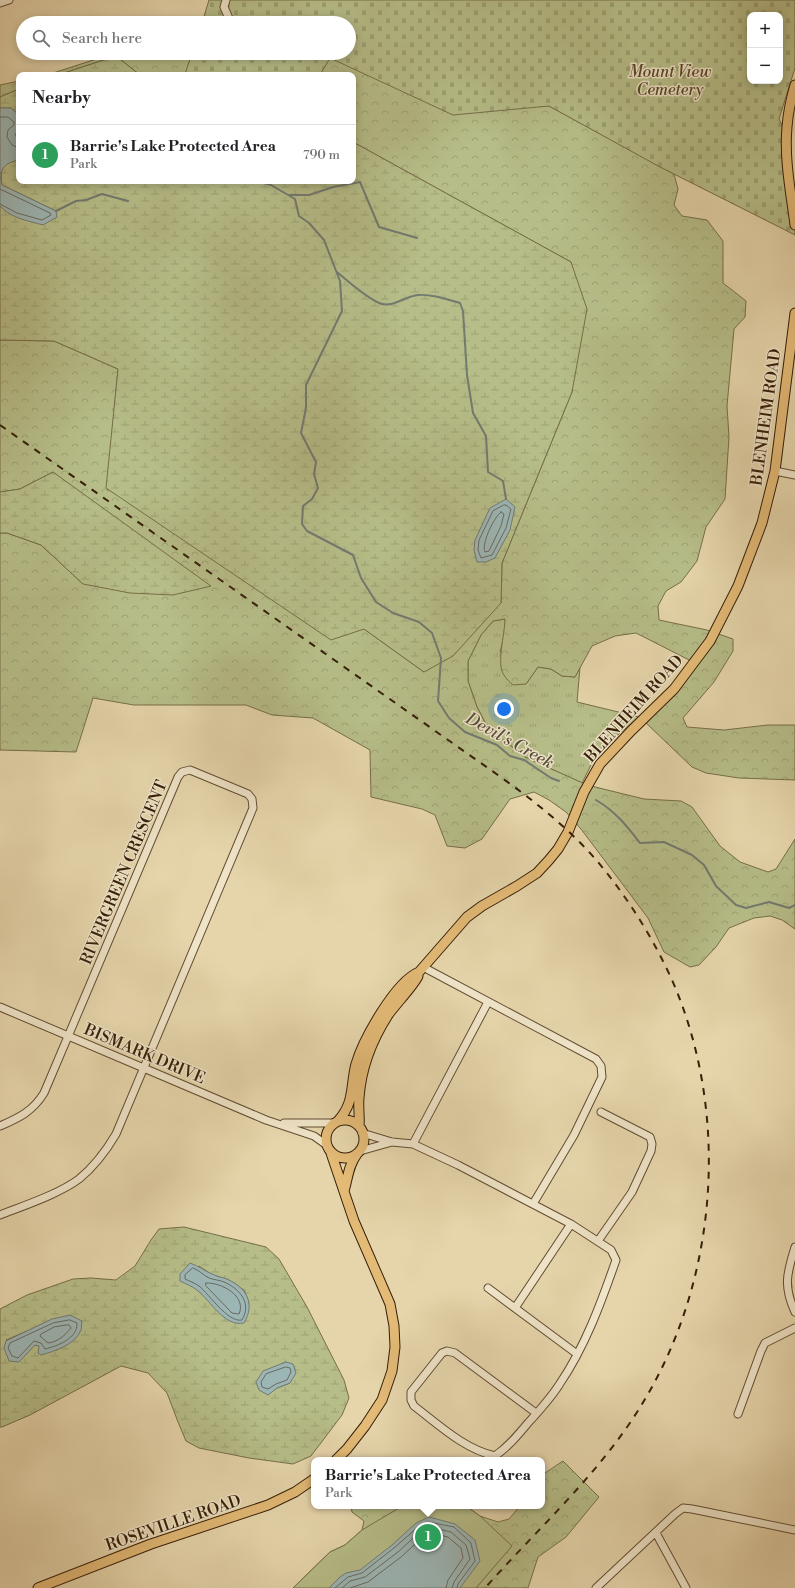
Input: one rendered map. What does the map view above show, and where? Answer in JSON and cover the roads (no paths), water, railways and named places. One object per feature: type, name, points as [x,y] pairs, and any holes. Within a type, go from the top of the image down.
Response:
[{"type":"main road","points":[[795,85],[789,107],[786,128],[788,164],[795,225]]},
{"type":"main road","name":"BLENHEIM ROAD","points":[[360,1129],[360,1086],[365,1064],[374,1040],[389,1014],[417,978],[421,970],[467,917],[482,906],[537,873],[549,860],[558,849],[568,832],[584,792],[600,764],[631,730],[674,690],[710,641],[738,586],[762,523],[775,471],[795,313]]},
{"type":"main road","name":"BLENHEIM ROAD","points":[[336,1122],[348,1106],[357,1063],[373,1027],[398,990],[413,975],[421,970]]},
{"type":"main road","points":[[339,1457],[365,1426],[382,1400],[392,1371],[396,1348],[390,1304],[354,1222],[329,1150],[327,1133],[336,1122],[348,1121],[360,1129],[363,1141],[351,1163],[344,1191]]},
{"type":"main road","points":[[329,1150],[335,1156],[344,1158],[358,1152]]},
{"type":"main road","name":"ROSEVILLE ROAD","points":[[38,1588],[151,1544],[268,1505],[295,1492],[311,1481]]},
{"type":"street","points":[[0,3],[9,0]]},
{"type":"street","points":[[226,0],[224,7],[227,16]]},
{"type":"street","points":[[775,471],[795,475]]},
{"type":"street","name":"RIVERGREEN CRESCENT","points":[[68,1036],[178,777],[182,772],[190,770],[248,794],[252,799],[253,808],[144,1068]]},
{"type":"street","points":[[421,970],[488,1002],[596,1059],[601,1066],[602,1077],[574,1134],[534,1204]]},
{"type":"street","points":[[413,1144],[488,1002]]},
{"type":"street","name":"BISMARK DRIVE","points":[[0,1007],[260,1117],[314,1136],[329,1150]]},
{"type":"street","points":[[0,1126],[21,1117],[38,1103],[44,1094],[68,1036]]},
{"type":"street","points":[[0,1215],[78,1180],[98,1160],[116,1134],[144,1068]]},
{"type":"street","points":[[598,1241],[632,1192],[651,1151],[652,1144],[650,1137],[601,1112]]},
{"type":"street","name":"BISMARK DRIVE","points":[[280,1124],[336,1122]]},
{"type":"street","points":[[360,1129],[392,1142],[413,1144],[458,1165],[571,1224],[611,1250],[616,1260],[602,1301],[577,1354],[559,1385],[536,1413],[496,1456],[458,1439],[414,1406],[411,1400],[411,1392],[442,1353],[447,1351],[455,1353],[536,1413]]},
{"type":"street","points":[[358,1152],[392,1142]]},
{"type":"street","points":[[515,1308],[571,1224]]},
{"type":"street","points":[[795,1247],[786,1279],[788,1293],[795,1312]]},
{"type":"street","points":[[488,1288],[577,1354]]},
{"type":"street","points":[[738,1414],[765,1343],[795,1328]]},
{"type":"street","points":[[596,1588],[680,1510],[687,1508],[795,1530]]},
{"type":"street","points":[[656,1533],[686,1588]]},
{"type":"water","points":[[0,108],[11,108],[16,112],[16,161],[7,164],[0,175]]},
{"type":"water","points":[[0,175],[2,185],[56,211],[57,217],[43,225],[20,218],[4,210],[0,206]]},
{"type":"water","points":[[506,499],[515,507],[510,530],[495,558],[486,562],[477,562],[474,550],[475,540],[490,508]]},
{"type":"water","points":[[190,1263],[216,1276],[232,1281],[243,1290],[249,1302],[249,1309],[244,1323],[230,1321],[218,1312],[197,1290],[180,1281],[180,1274]]},
{"type":"water","points":[[70,1315],[82,1321],[81,1329],[74,1340],[64,1347],[41,1355],[38,1353],[39,1346],[35,1345],[19,1362],[9,1361],[4,1348],[6,1341],[52,1319]]},
{"type":"water","points":[[286,1362],[293,1364],[296,1373],[290,1383],[277,1388],[268,1395],[259,1390],[256,1382],[263,1371]]},
{"type":"water","points":[[429,1517],[455,1524],[475,1540],[480,1561],[460,1588],[329,1588],[346,1573],[360,1570],[392,1545],[416,1523]]},
{"type":"waterway","points":[[356,183],[360,182],[379,227],[417,238]]},
{"type":"waterway","name":"Devil's Creek","points":[[268,184],[295,199],[299,216],[309,223],[324,240],[340,281],[342,311],[306,385],[306,408],[301,433],[316,462],[314,474],[318,488],[312,499],[303,506],[302,524],[307,531],[353,555],[361,578],[376,602],[393,613],[419,622],[432,633],[441,658],[438,701],[449,718],[465,732],[497,745],[510,756],[524,760],[551,778],[559,781]]},
{"type":"waterway","points":[[289,195],[309,195],[333,187],[349,184]]},
{"type":"waterway","points":[[56,211],[76,201],[86,200],[102,194],[128,201]]},
{"type":"waterway","points":[[337,272],[357,289],[379,303],[394,303],[418,295],[439,297],[460,303],[463,311],[467,375],[473,413],[486,436],[488,472],[503,481],[506,499]]},
{"type":"waterway","name":"Devil's Creek","points":[[596,800],[615,814],[640,843],[664,842],[692,855],[704,865],[716,886],[736,905],[746,908],[769,902],[789,908],[795,905]]},
{"type":"railway","points":[[0,425],[485,766],[553,817],[584,846],[620,890],[657,949],[672,980],[690,1030],[702,1082],[708,1136],[708,1190],[702,1243],[690,1296],[672,1346],[648,1394],[613,1447],[572,1495],[485,1588]]},
{"type":"place","name":"Barrie's Lake Protected Area","points":[[428,1537]]},
{"type":"park label","name":"Mount View Cemetery","points":[[670,80]]}]
